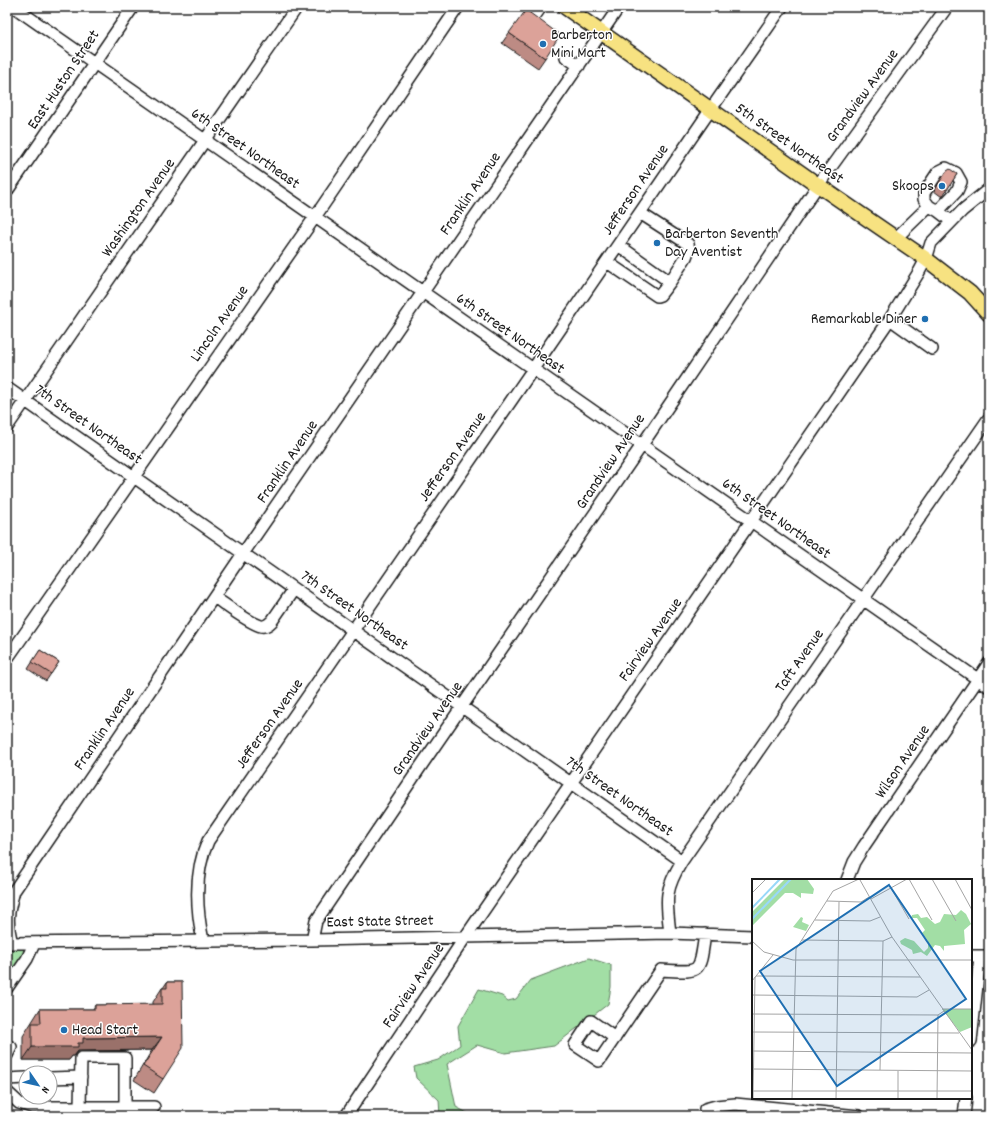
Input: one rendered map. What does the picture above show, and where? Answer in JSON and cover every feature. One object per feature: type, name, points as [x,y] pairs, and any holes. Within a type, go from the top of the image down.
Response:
[{"type":"main road","name":"5th Street Northeast","points":[[569,8],[601,33],[711,109],[818,186],[926,259],[970,293],[989,314]]},
{"type":"street","name":"6th Street Northeast","points":[[14,7],[989,687]]},
{"type":"street","name":"East Huston Street","points":[[7,192],[133,7]]},
{"type":"street","name":"Washington Avenue","points":[[7,426],[297,7]]},
{"type":"street","name":"Lincoln Avenue","points":[[7,659],[133,476],[315,217],[458,7]]},
{"type":"street","name":"Franklin Avenue","points":[[9,943],[7,923],[11,888],[244,554],[619,7]]},
{"type":"street","name":"Jefferson Avenue","points":[[203,941],[199,922],[198,872],[201,858],[208,841],[782,7]]},
{"type":"street","name":"Grandview Avenue","points":[[312,940],[316,921],[423,763],[818,186],[946,7]]},
{"type":"street","points":[[566,57],[579,66]]},
{"type":"street","name":"Fairview Avenue","points":[[346,1116],[466,936],[572,784],[890,319],[920,272],[931,243],[951,221],[989,189]]},
{"type":"street","points":[[896,238],[934,208],[951,221]]},
{"type":"street","points":[[607,262],[657,296],[660,295],[670,282],[686,257],[689,249],[688,244],[640,213]]},
{"type":"street","points":[[618,245],[670,282]]},
{"type":"street","points":[[890,319],[932,348]]},
{"type":"street","name":"7th Street Northeast","points":[[7,388],[682,861]]},
{"type":"street","name":"Taft Avenue","points":[[670,933],[667,895],[673,877],[682,861],[862,599],[989,418]]},
{"type":"street","points":[[214,597],[253,623],[263,626],[272,621],[294,589]]},
{"type":"street","name":"Wilson Avenue","points":[[847,879],[854,862],[864,846],[989,663]]},
{"type":"street","name":"East State Street","points":[[9,943],[34,944],[312,940],[670,933],[752,936]]},
{"type":"street","points":[[615,1038],[661,970],[691,971],[698,968],[702,961],[705,934]]},
{"type":"street","points":[[7,988],[27,959],[34,944]]},
{"type":"street","points":[[972,1032],[980,956]]},
{"type":"street","points":[[80,1107],[81,1058],[125,1058],[124,1107]]},
{"type":"street","points":[[7,1079],[18,1078]]},
{"type":"street","points":[[58,1078],[81,1078]]},
{"type":"street","points":[[7,1092],[19,1103],[32,1107],[154,1107]]},
{"type":"street","points":[[964,1116],[966,1099]]},
{"type":"street","points":[[705,1109],[735,1104],[859,1116]]},
{"type":"green space","points":[[34,944],[7,988],[7,945]]},
{"type":"green space","points":[[589,958],[611,965],[611,987],[608,1004],[554,1046],[505,1053],[477,1045],[447,1064],[456,1107],[473,1116],[440,1116],[439,1100],[416,1078],[414,1067],[438,1060],[460,1045],[458,1026],[479,989],[502,996],[508,1001],[516,999],[531,980]]},
{"type":"building","points":[[526,10],[560,35],[545,58],[509,33]]},
{"type":"building","points":[[950,169],[957,174],[947,190],[938,184]]},
{"type":"building","points":[[40,650],[59,662],[51,674],[32,662]]},
{"type":"building","points":[[167,982],[182,982],[183,1048],[163,1079],[143,1066],[162,1037],[83,1038],[83,1043],[78,1043],[78,1047],[32,1047],[32,1023],[41,1023],[40,1009],[95,1009],[95,1005],[162,1004],[162,988],[167,988]]},
{"type":"place","name":"Barberton Mini Mart","points":[[543,44]]},
{"type":"place","name":"Skoops","points":[[942,186]]},
{"type":"place","name":"Barberton Seventh Day Aventist","points":[[657,243]]},
{"type":"place","name":"Remarkable Diner","points":[[925,319]]},
{"type":"place","name":"Head Start","points":[[64,1030]]}]
